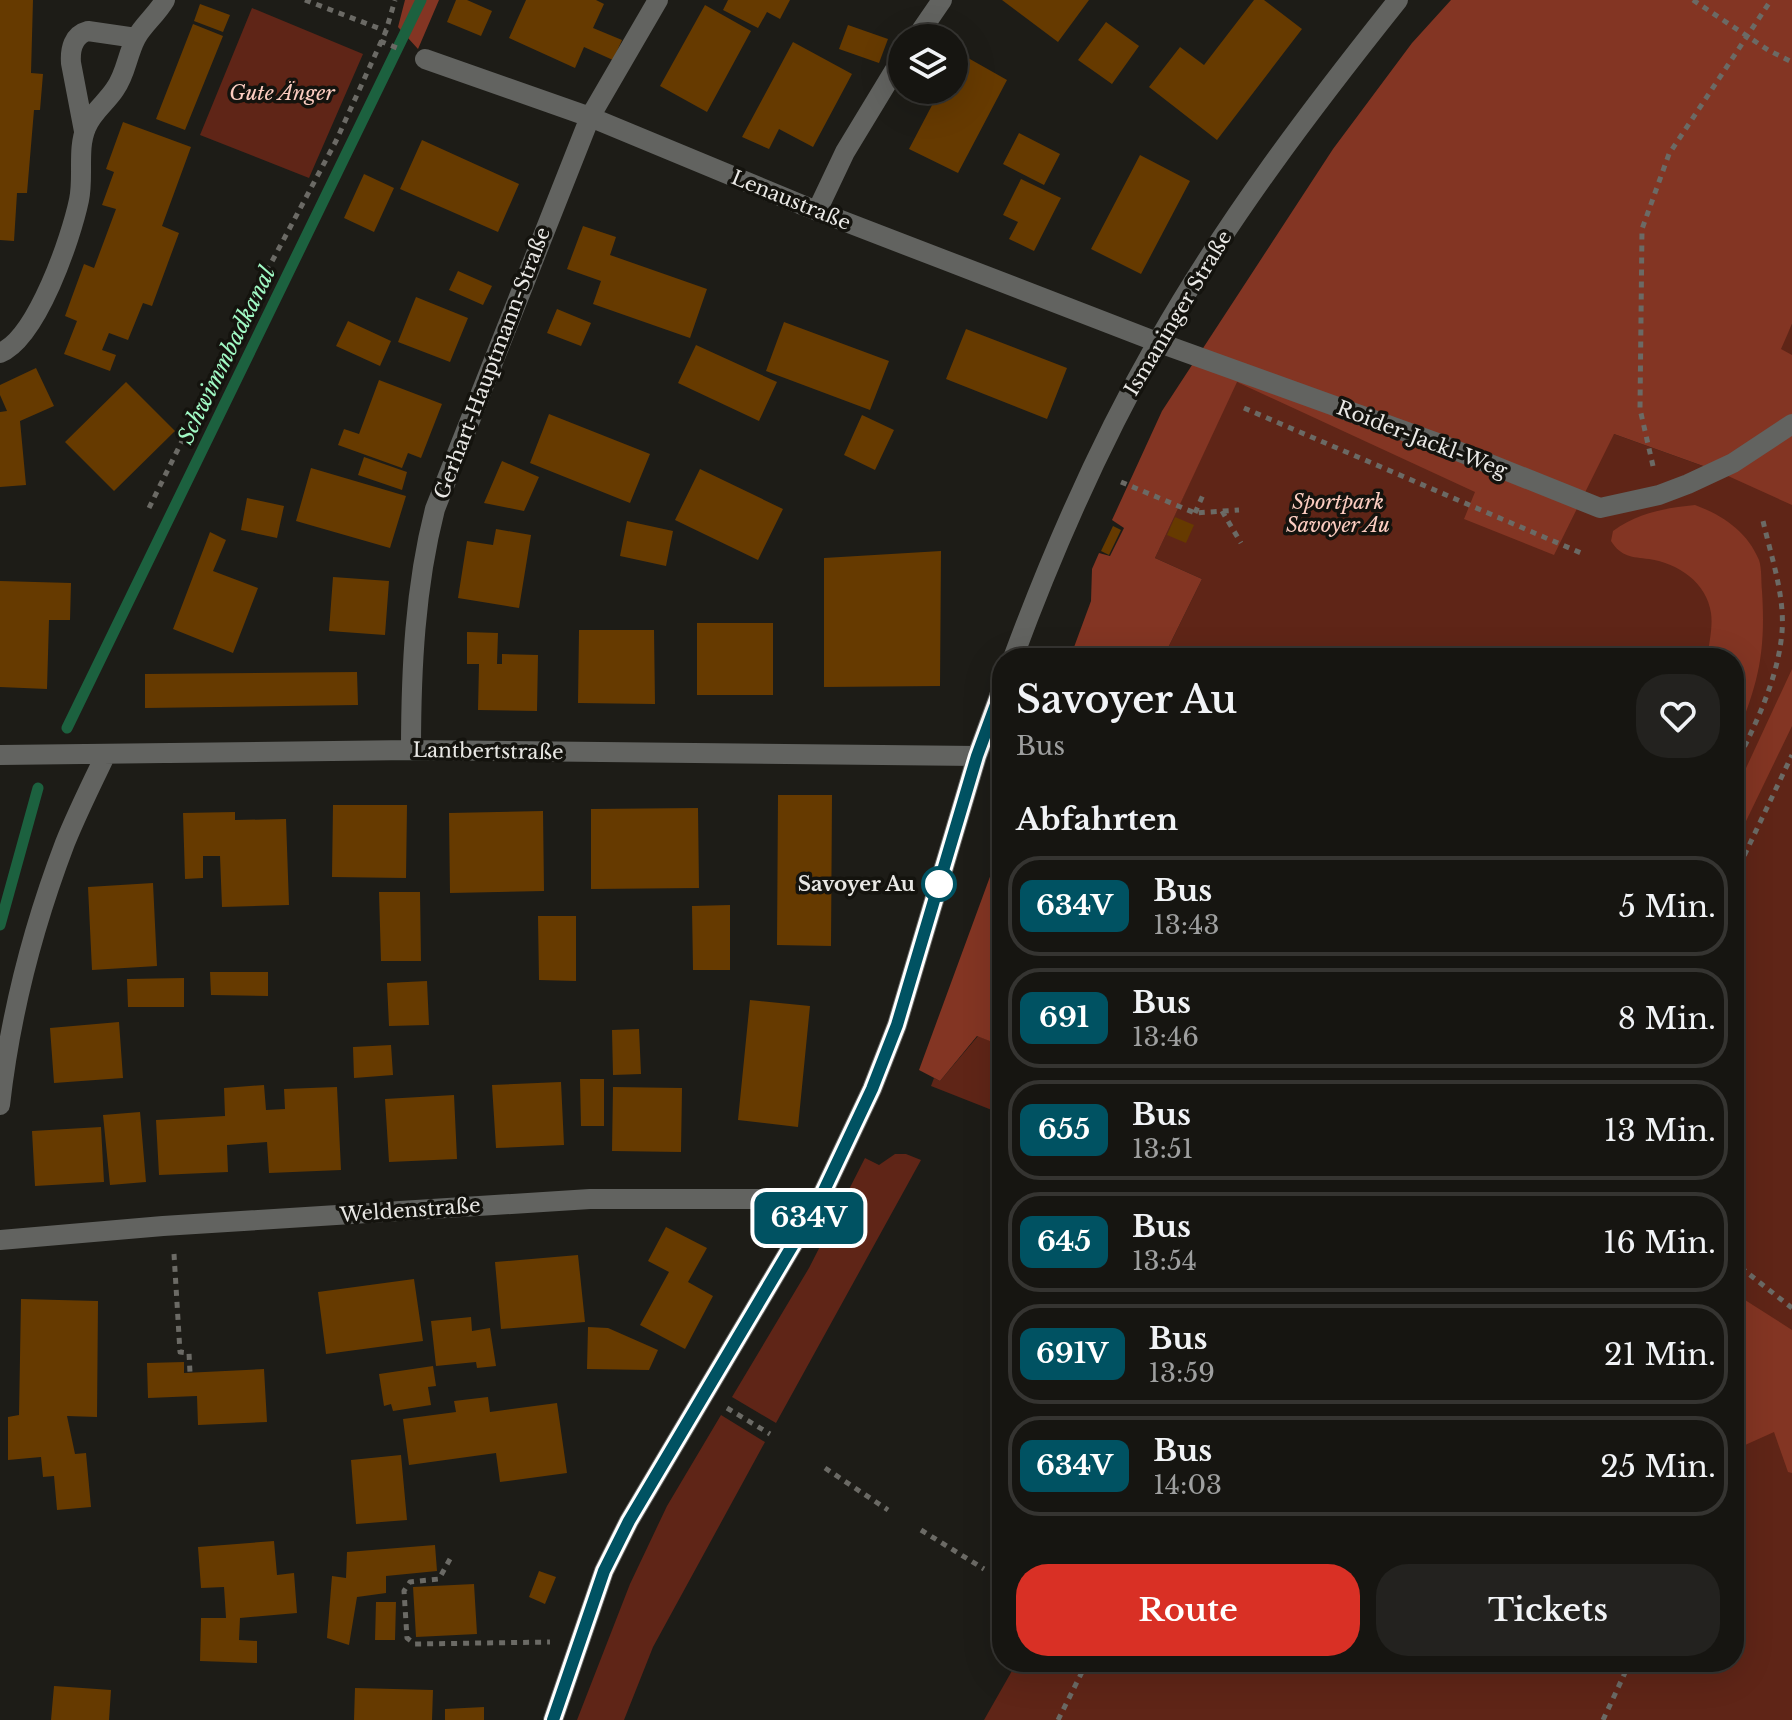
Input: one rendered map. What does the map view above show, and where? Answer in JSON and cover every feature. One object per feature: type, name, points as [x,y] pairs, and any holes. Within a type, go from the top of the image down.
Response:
[{"type":"street","points":[[84,131],[91,116],[115,90],[136,38],[165,0]]},
{"type":"street","name":"Gerhart-Hauptmann-Straße","points":[[411,750],[418,598],[424,552],[435,509],[590,117],[658,0]]},
{"type":"street","points":[[926,24],[942,0]]},
{"type":"street","name":"Ismaninger Straße","points":[[1017,648],[1057,545],[1157,342],[1247,199],[1398,0]]},
{"type":"street","points":[[0,353],[17,342],[37,315],[54,276],[79,199],[84,131],[70,52],[76,38],[88,31],[136,38]]},
{"type":"street","name":"Lenaustraße","points":[[425,59],[590,117],[817,211],[1157,342]]},
{"type":"street","points":[[817,211],[845,152],[888,81]]},
{"type":"street","name":"Roider-Jackl-Weg","points":[[1157,342],[1440,444],[1600,508],[1659,495],[1688,484],[1733,463],[1792,424]]},
{"type":"street","points":[[553,1720],[604,1571],[629,1521],[820,1199],[872,1089],[897,1025],[992,715]]},
{"type":"street","name":"Lantbertstraße","points":[[0,755],[411,750],[977,756]]},
{"type":"street","points":[[0,1105],[14,1013],[37,930],[66,842],[106,754]]},
{"type":"street","name":"Weldenstraße","points":[[0,1240],[590,1199],[820,1199]]},
{"type":"path","points":[[305,0],[386,31]]},
{"type":"path","points":[[149,508],[252,299],[336,141],[386,31],[395,0]]},
{"type":"path","points":[[1693,0],[1746,37],[1792,62]]},
{"type":"path","points":[[1659,495],[1640,409],[1642,229],[1669,154],[1771,0]]},
{"type":"path","points":[[380,41],[391,46]]},
{"type":"path","points":[[1232,403],[1581,553]]},
{"type":"path","points":[[1121,482],[1195,513],[1239,510]]},
{"type":"path","points":[[1195,513],[1203,495]]},
{"type":"path","points":[[1222,511],[1241,543]]},
{"type":"path","points":[[1744,747],[1765,704],[1782,632],[1778,585],[1763,521]]},
{"type":"path","points":[[1744,856],[1792,755]]},
{"type":"path","points":[[172,1226],[180,1352],[189,1353],[190,1373]]},
{"type":"path","points":[[1744,1268],[1792,1308]]},
{"type":"path","points":[[726,1407],[770,1434]]},
{"type":"path","points":[[825,1468],[888,1510]]},
{"type":"path","points":[[921,1530],[984,1569]]},
{"type":"path","points":[[450,1559],[439,1579],[410,1582],[404,1591],[407,1638],[415,1644],[551,1642]]},
{"type":"path","points":[[1058,1720],[1082,1672]]},
{"type":"path","points":[[1603,1720],[1625,1672]]},
{"type":"green space","name":"Gute Änger","points":[[252,8],[363,54],[309,178],[200,135]]},
{"type":"green space","name":"Sportpark Savoyer Au","points":[[1792,324],[1792,1720],[984,1720],[1011,1672],[1744,1672],[1744,648],[1168,648],[1202,579],[1155,558],[1236,382],[1614,434],[1717,471]]},
{"type":"green space","points":[[978,1036],[992,1042],[992,1110],[931,1086],[934,1078],[940,1081]]},
{"type":"green space","points":[[895,1154],[906,1154],[921,1160],[776,1423],[732,1397],[809,1268],[865,1158],[879,1165]]},
{"type":"green space","points":[[721,1415],[765,1442],[653,1647],[624,1720],[577,1720],[630,1584],[667,1506]]},
{"type":"shaded area","points":[[405,0],[439,0],[418,49],[398,27]]},
{"type":"shaded area","points":[[1451,0],[1792,0],[1792,324],[1781,349],[1792,355],[1792,505],[1717,471],[1614,434],[1554,555],[1464,519],[1475,492],[1237,382],[1155,558],[1202,579],[1168,648],[1074,648],[1091,601],[1092,569],[1099,553],[1110,556],[1124,528],[1112,520],[1162,411],[1333,149],[1412,43]]},
{"type":"shaded area","points":[[1695,505],[1715,514],[1741,532],[1759,560],[1763,633],[1758,669],[1744,716],[1744,648],[1708,648],[1711,618],[1704,592],[1680,570],[1660,561],[1627,555],[1611,541],[1613,531],[1632,520],[1662,510]]},
{"type":"shaded area","points":[[1792,669],[1792,726],[1744,825],[1744,772]]},
{"type":"shaded area","points":[[992,871],[992,1042],[977,1036],[940,1081],[919,1070]]},
{"type":"shaded area","points":[[1744,1299],[1792,1330],[1792,1473],[1788,1472],[1774,1432],[1744,1446]]},
{"type":"building","points":[[0,0],[33,0],[31,73],[43,74],[40,110],[34,110],[27,193],[17,193],[14,241],[0,240]]},
{"type":"building","points":[[456,0],[467,0],[492,11],[481,36],[447,22]]},
{"type":"building","points":[[526,0],[596,0],[604,4],[593,28],[622,40],[613,60],[584,47],[575,68],[509,38]]},
{"type":"building","points":[[728,0],[790,0],[780,19],[767,12],[758,28],[723,10]]},
{"type":"building","points":[[1002,0],[1089,0],[1058,42]]},
{"type":"building","points":[[1254,0],[1264,0],[1302,29],[1217,140],[1149,87],[1180,47],[1204,65]]},
{"type":"building","points":[[200,4],[230,15],[223,32],[194,21]]},
{"type":"building","points":[[705,5],[751,31],[707,112],[660,86]]},
{"type":"building","points":[[1106,22],[1139,46],[1112,84],[1078,60]]},
{"type":"building","points":[[193,24],[223,36],[185,130],[156,119]]},
{"type":"building","points":[[848,25],[888,39],[879,63],[839,49]]},
{"type":"building","points":[[793,42],[852,74],[813,147],[779,129],[769,149],[742,137]]},
{"type":"building","points":[[968,58],[1007,80],[958,173],[909,149],[933,104],[968,104]]},
{"type":"building","points":[[123,122],[191,147],[162,226],[179,233],[152,306],[143,303],[128,340],[109,333],[102,350],[116,355],[110,371],[64,354],[77,321],[65,316],[84,264],[94,268],[116,209],[102,205],[114,172],[106,169]]},
{"type":"building","points":[[1019,133],[1060,154],[1044,185],[1003,164]]},
{"type":"building","points":[[422,140],[519,184],[498,232],[400,189]]},
{"type":"building","points":[[1140,155],[1190,181],[1141,274],[1091,249]]},
{"type":"building","points":[[364,174],[394,188],[374,232],[344,218]]},
{"type":"building","points":[[1021,179],[1061,198],[1034,251],[1009,239],[1018,222],[1003,215]]},
{"type":"building","points":[[583,226],[616,237],[610,255],[707,289],[690,338],[593,304],[601,281],[567,269]]},
{"type":"building","points":[[458,271],[492,286],[483,305],[449,290]]},
{"type":"building","points":[[416,297],[468,318],[450,362],[398,342]]},
{"type":"building","points":[[557,309],[591,323],[581,346],[547,333]]},
{"type":"building","points":[[348,321],[391,341],[380,366],[336,346]]},
{"type":"building","points":[[784,322],[889,361],[870,410],[766,371]]},
{"type":"building","points":[[966,329],[1067,368],[1047,419],[946,379]]},
{"type":"building","points":[[696,345],[777,382],[759,421],[678,383]]},
{"type":"building","points":[[36,368],[54,406],[20,421],[26,485],[0,487],[0,412],[7,411],[0,395],[0,385]]},
{"type":"building","points":[[379,380],[442,404],[421,458],[408,453],[402,468],[338,445],[344,429],[359,434]]},
{"type":"building","points":[[126,382],[175,431],[114,491],[65,442]]},
{"type":"building","points":[[549,414],[650,454],[630,503],[530,463]]},
{"type":"building","points":[[862,415],[894,430],[875,470],[844,455]]},
{"type":"building","points":[[364,457],[407,472],[402,490],[358,475]]},
{"type":"building","points":[[502,461],[539,477],[524,511],[484,503]]},
{"type":"building","points":[[311,468],[406,496],[390,548],[296,521]]},
{"type":"building","points":[[700,469],[783,509],[758,560],[675,520]]},
{"type":"building","points":[[247,498],[284,506],[277,538],[241,530]]},
{"type":"building","points":[[1175,517],[1194,525],[1186,543],[1167,535]]},
{"type":"building","points":[[627,521],[673,531],[666,566],[620,556]]},
{"type":"building","points":[[1113,526],[1121,530],[1109,555],[1101,551]]},
{"type":"building","points":[[496,529],[531,535],[519,608],[458,598],[467,541],[493,545]]},
{"type":"building","points":[[210,532],[226,540],[213,571],[258,588],[233,653],[173,629]]},
{"type":"building","points":[[941,551],[940,686],[824,687],[824,558]]},
{"type":"building","points":[[333,577],[389,581],[385,635],[329,631]]},
{"type":"building","points":[[0,581],[71,583],[70,620],[49,620],[47,689],[0,687]]},
{"type":"building","points":[[697,623],[773,623],[773,695],[697,695]]},
{"type":"building","points":[[579,630],[654,630],[655,704],[578,703]]},
{"type":"building","points":[[467,632],[498,633],[497,664],[502,664],[502,654],[538,655],[537,711],[478,710],[479,664],[467,664]]},
{"type":"building","points":[[357,672],[358,705],[145,708],[145,674]]},
{"type":"building","points":[[778,795],[832,795],[831,946],[777,945]]},
{"type":"building","points":[[333,805],[407,805],[406,878],[332,877]]},
{"type":"building","points":[[698,808],[699,888],[591,889],[591,809]]},
{"type":"building","points":[[543,811],[544,891],[450,893],[449,813]]},
{"type":"building","points":[[235,812],[235,820],[286,819],[289,905],[222,907],[220,856],[203,856],[203,878],[185,879],[183,813]]},
{"type":"building","points":[[153,883],[157,966],[92,970],[88,887]]},
{"type":"building","points":[[379,892],[420,892],[421,961],[381,961]]},
{"type":"building","points":[[730,905],[730,970],[693,970],[692,906]]},
{"type":"building","points":[[538,916],[576,916],[576,981],[539,980]]},
{"type":"building","points":[[210,972],[268,972],[268,996],[211,995]]},
{"type":"building","points":[[184,978],[184,1007],[128,1007],[127,979]]},
{"type":"building","points":[[427,981],[429,1025],[389,1026],[387,983]]},
{"type":"building","points":[[750,1000],[810,1006],[798,1127],[738,1120]]},
{"type":"building","points":[[119,1022],[123,1078],[54,1083],[50,1028]]},
{"type":"building","points":[[639,1029],[641,1074],[613,1075],[612,1030]]},
{"type":"building","points":[[391,1045],[393,1075],[354,1078],[353,1047]]},
{"type":"building","points":[[580,1079],[604,1079],[604,1126],[581,1126]]},
{"type":"building","points":[[561,1082],[564,1145],[496,1148],[492,1085]]},
{"type":"building","points":[[264,1085],[266,1110],[285,1109],[284,1089],[337,1087],[341,1170],[269,1173],[267,1142],[227,1145],[228,1172],[159,1175],[156,1120],[225,1116],[224,1088]]},
{"type":"building","points":[[613,1087],[682,1088],[681,1152],[612,1151]]},
{"type":"building","points":[[454,1095],[457,1159],[389,1162],[385,1099]]},
{"type":"building","points":[[140,1112],[146,1182],[110,1185],[103,1115]]},
{"type":"building","points":[[101,1127],[104,1182],[35,1186],[32,1131]]},
{"type":"building","points":[[666,1227],[707,1248],[688,1282],[713,1296],[685,1349],[640,1325],[669,1272],[648,1261]]},
{"type":"building","points":[[578,1255],[585,1322],[501,1329],[495,1262]]},
{"type":"building","points":[[414,1279],[423,1341],[326,1354],[318,1292]]},
{"type":"building","points":[[21,1299],[98,1301],[97,1417],[67,1416],[75,1454],[86,1453],[91,1507],[57,1510],[54,1476],[43,1477],[41,1457],[8,1460],[8,1417],[19,1415]]},
{"type":"building","points":[[471,1317],[472,1331],[490,1328],[496,1366],[477,1368],[476,1362],[436,1366],[431,1321]]},
{"type":"building","points":[[588,1327],[608,1328],[658,1350],[649,1370],[587,1369]]},
{"type":"building","points":[[184,1362],[184,1373],[264,1369],[267,1422],[198,1425],[197,1396],[148,1398],[147,1363]]},
{"type":"building","points":[[433,1366],[436,1386],[428,1387],[431,1405],[393,1411],[391,1404],[384,1406],[379,1374]]},
{"type":"building","points":[[488,1397],[490,1412],[557,1403],[567,1473],[500,1482],[496,1453],[409,1465],[403,1419],[456,1412],[454,1401]]},
{"type":"building","points":[[401,1455],[407,1520],[356,1524],[351,1460]]},
{"type":"building","points":[[274,1541],[277,1575],[294,1573],[297,1613],[240,1618],[239,1640],[257,1641],[257,1663],[200,1661],[201,1618],[226,1618],[224,1587],[201,1588],[198,1547]]},
{"type":"building","points":[[435,1545],[437,1571],[386,1576],[386,1593],[357,1597],[349,1645],[327,1638],[332,1576],[346,1578],[347,1552]]},
{"type":"building","points":[[539,1571],[556,1577],[545,1604],[529,1597]]},
{"type":"building","points":[[474,1584],[477,1634],[416,1637],[413,1587]]},
{"type":"building","points":[[376,1602],[396,1602],[395,1640],[375,1640]]},
{"type":"building","points":[[54,1686],[111,1690],[109,1720],[51,1720]]},
{"type":"building","points":[[355,1688],[433,1690],[432,1720],[354,1720]]},
{"type":"building","points":[[484,1707],[484,1720],[445,1720],[445,1709]]},
{"type":"waterway","name":"Schwimmbadkanal","points":[[67,728],[421,0]]},
{"type":"waterway","name":"Schwimmbadkanal","points":[[0,925],[38,788]]},
{"type":"bus line","name":"634V","points":[[553,1720],[604,1571],[629,1521],[820,1199],[872,1089],[897,1025],[992,715]]},
{"type":"place","name":"Savoyer Au","points":[[939,884]]}]
